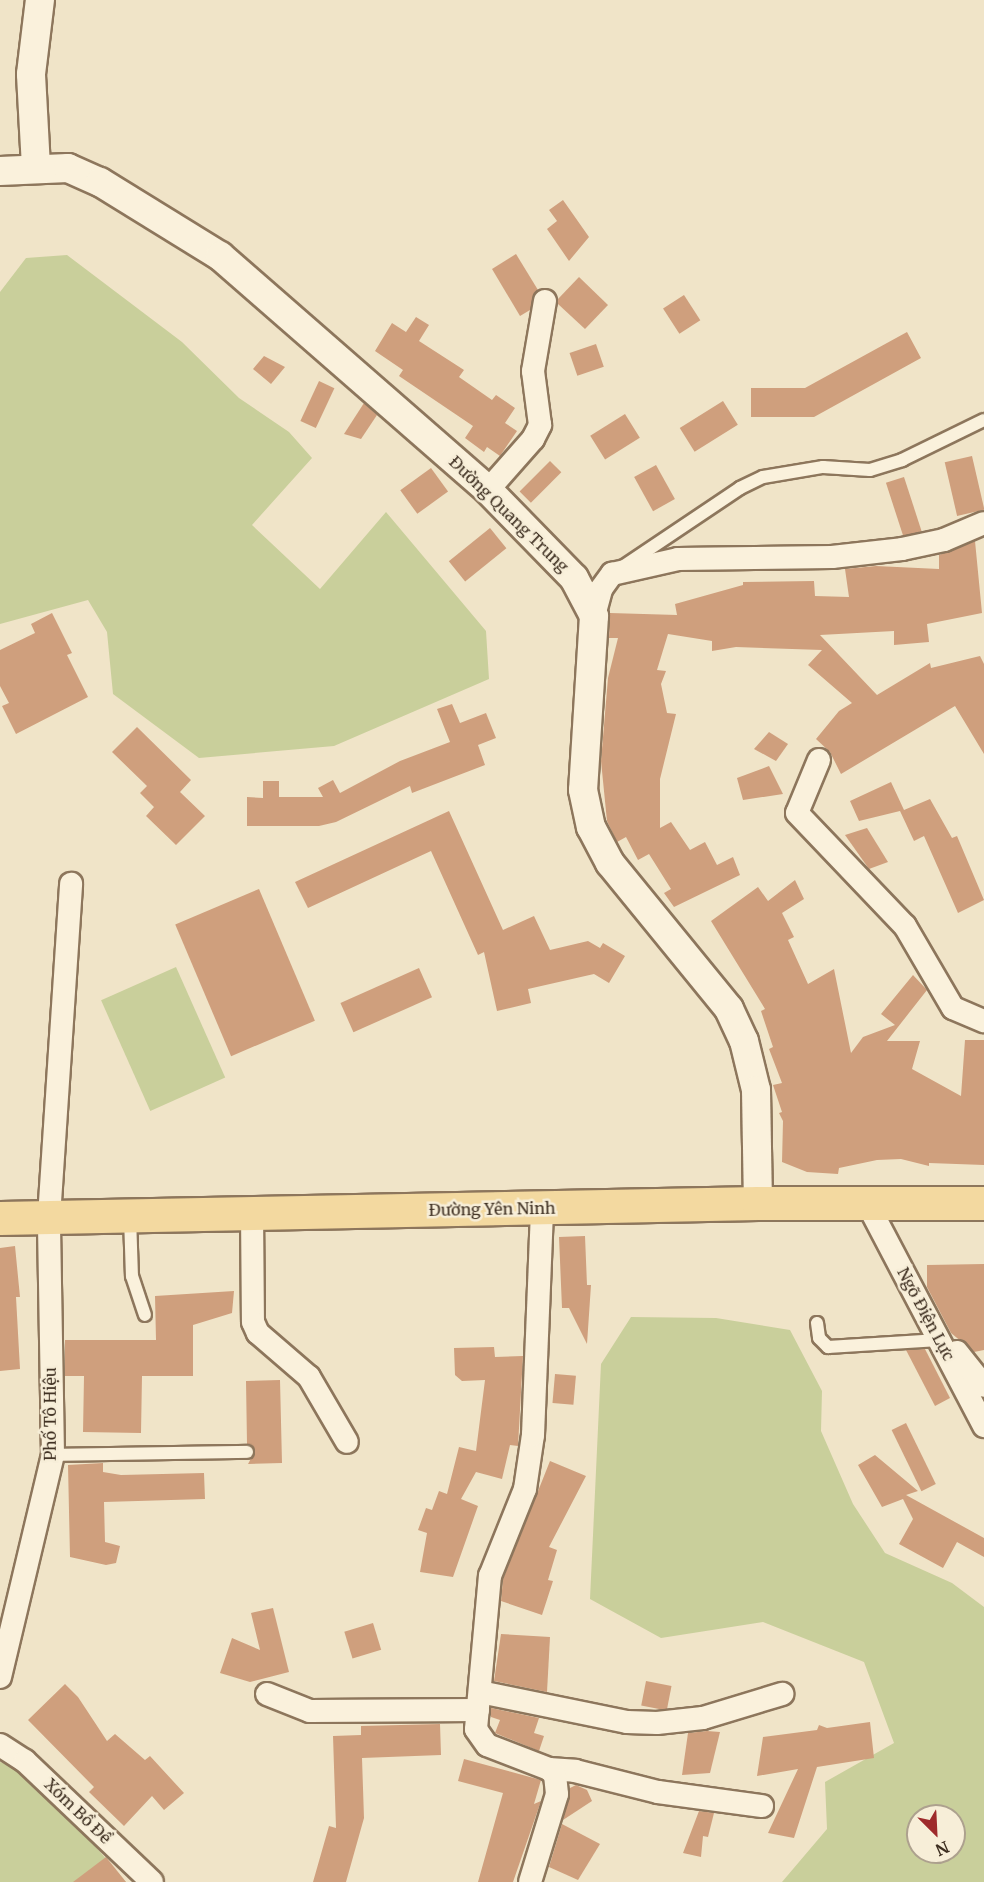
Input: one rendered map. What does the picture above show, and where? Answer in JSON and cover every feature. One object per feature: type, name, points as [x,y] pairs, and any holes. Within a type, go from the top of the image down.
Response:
[{"type":"main road","name":"Đường Yên Ninh","points":[[0,1218],[758,1203],[984,1203]]},
{"type":"street","points":[[36,167],[31,74],[40,0]]},
{"type":"street","name":"Đường Quang Trung","points":[[0,171],[36,167],[68,168],[100,182],[220,256],[488,490],[574,578],[594,615]]},
{"type":"street","points":[[488,490],[533,439],[540,424],[534,371],[545,301]]},
{"type":"street","points":[[758,1203],[756,1090],[744,1041],[729,1009],[617,872],[591,827],[584,790],[594,615],[601,589],[612,574],[678,559],[832,557],[902,549],[944,540],[984,523]]},
{"type":"street","points":[[819,760],[797,813],[905,926],[953,1008],[984,1021]]},
{"type":"street","name":"Phố Tô Hiệu","points":[[0,1677],[53,1455],[49,1217],[71,884]]},
{"type":"street","name":"Ngõ Điện Lực","points":[[867,1203],[984,1426]]},
{"type":"street","points":[[542,1208],[533,1435],[525,1488],[490,1576],[476,1729],[483,1742],[549,1769],[575,1771],[658,1792],[762,1806]]},
{"type":"street","points":[[252,1212],[253,1322],[258,1333],[309,1377],[347,1442]]},
{"type":"street","points":[[925,1313],[984,1386]]},
{"type":"street","points":[[267,1694],[310,1711],[479,1701],[627,1722],[657,1723],[687,1722],[782,1694]]},
{"type":"street","name":"Xóm Bồ Đề","points":[[0,1745],[32,1768],[152,1882]]},
{"type":"street","points":[[530,1882],[557,1794],[555,1775],[549,1769]]},
{"type":"lane","points":[[612,574],[730,494],[763,477],[799,469],[870,470],[891,464],[984,420]]},
{"type":"lane","points":[[130,1215],[132,1276],[145,1315]]},
{"type":"lane","points":[[817,1323],[819,1338],[828,1347],[939,1340]]},
{"type":"lane","points":[[53,1455],[247,1452]]},
{"type":"green space","points":[[67,255],[182,342],[239,398],[289,432],[312,458],[252,525],[320,589],[386,512],[486,631],[489,679],[334,746],[199,758],[113,694],[107,632],[88,600],[0,624],[0,292],[26,258]]},
{"type":"green space","points":[[176,967],[225,1078],[150,1111],[101,1000]]},
{"type":"green space","points":[[631,1317],[716,1318],[790,1330],[822,1391],[821,1431],[853,1504],[885,1553],[952,1583],[984,1607],[984,1882],[782,1882],[827,1829],[825,1782],[894,1743],[864,1662],[763,1622],[661,1638],[590,1599],[601,1364]]},
{"type":"green space","points":[[0,1762],[21,1769],[58,1803],[126,1882],[0,1882]]},
{"type":"building","points":[[563,200],[589,237],[569,261],[547,229],[557,221],[549,210]]},
{"type":"building","points":[[516,254],[538,290],[530,310],[520,316],[492,269]]},
{"type":"building","points":[[579,277],[608,305],[585,329],[558,304],[558,299]]},
{"type":"building","points":[[684,295],[700,320],[679,334],[663,309]]},
{"type":"building","points":[[416,317],[429,325],[419,341],[464,370],[459,377],[492,400],[496,395],[515,408],[505,423],[517,431],[500,456],[487,447],[484,452],[465,438],[473,426],[399,376],[403,370],[375,351],[392,323],[406,332]]},
{"type":"building","points":[[907,332],[921,358],[814,417],[751,417],[751,388],[805,388]]},
{"type":"building","points":[[596,344],[604,367],[577,376],[570,353]]},
{"type":"building","points":[[264,356],[285,367],[271,384],[253,369]]},
{"type":"building","points":[[319,381],[334,388],[316,428],[300,421]]},
{"type":"building","points":[[723,401],[738,425],[695,452],[680,428]]},
{"type":"building","points":[[364,403],[377,415],[361,439],[344,434]]},
{"type":"building","points":[[625,414],[640,438],[605,459],[590,436]]},
{"type":"building","points":[[972,456],[984,510],[957,516],[945,462]]},
{"type":"building","points":[[550,461],[561,472],[531,503],[520,491]]},
{"type":"building","points":[[656,465],[675,499],[653,511],[634,477]]},
{"type":"building","points":[[431,468],[448,491],[417,514],[400,490]]},
{"type":"building","points":[[904,477],[922,531],[904,537],[886,483]]},
{"type":"building","points":[[490,528],[506,548],[465,582],[449,561]]},
{"type":"building","points":[[975,541],[982,613],[927,624],[929,642],[894,645],[894,631],[820,635],[877,695],[930,663],[931,668],[980,656],[984,664],[984,754],[955,706],[841,774],[830,752],[816,739],[839,711],[852,703],[808,665],[822,650],[736,647],[712,651],[712,641],[668,634],[657,670],[666,671],[661,684],[667,713],[676,714],[660,779],[660,828],[671,822],[690,850],[705,842],[717,865],[733,857],[740,875],[674,907],[664,893],[671,889],[649,854],[638,860],[626,837],[617,842],[607,821],[601,761],[608,678],[618,638],[609,638],[610,613],[677,615],[675,604],[743,585],[743,582],[814,581],[815,596],[849,597],[845,569],[876,566],[939,569],[939,555]]},
{"type":"building","points":[[52,613],[72,653],[67,655],[88,697],[16,734],[2,706],[9,703],[0,686],[0,650],[35,633],[31,624]]},
{"type":"building","points":[[452,704],[460,723],[486,713],[496,738],[478,745],[485,765],[412,793],[410,786],[336,822],[319,826],[247,826],[247,797],[263,798],[263,781],[279,781],[279,797],[323,797],[318,788],[333,780],[340,793],[400,761],[450,742],[437,709]]},
{"type":"building","points":[[137,727],[191,780],[180,792],[205,816],[176,845],[146,816],[154,807],[140,793],[147,786],[112,752]]},
{"type":"building","points":[[769,732],[788,744],[776,761],[754,749]]},
{"type":"building","points":[[769,766],[783,794],[743,800],[737,778]]},
{"type":"building","points":[[891,782],[904,810],[930,799],[952,838],[957,836],[984,900],[958,913],[924,836],[914,841],[900,811],[859,821],[850,801]]},
{"type":"building","points":[[449,811],[503,930],[534,916],[550,950],[588,941],[600,948],[603,943],[625,956],[609,983],[594,974],[528,989],[531,1003],[497,1011],[484,952],[478,955],[431,851],[308,908],[295,882]]},
{"type":"building","points":[[867,828],[888,862],[869,869],[845,835]]},
{"type":"building","points":[[795,880],[804,899],[782,913],[794,937],[788,940],[808,984],[834,969],[851,1053],[863,1037],[895,1025],[881,1014],[913,975],[927,990],[887,1041],[920,1041],[912,1069],[961,1096],[965,1040],[984,1040],[984,1165],[929,1163],[929,1166],[901,1159],[877,1160],[839,1168],[838,1174],[807,1172],[782,1162],[783,1121],[779,1113],[782,1112],[773,1085],[782,1083],[769,1049],[773,1047],[761,1011],[765,1009],[711,921],[758,887],[768,901]]},
{"type":"building","points":[[259,889],[315,1021],[231,1056],[175,925]]},
{"type":"building","points":[[419,968],[432,997],[353,1032],[340,1003]]},
{"type":"building","points":[[585,1236],[587,1285],[591,1285],[587,1344],[569,1308],[562,1308],[559,1237]]},
{"type":"building","points":[[15,1246],[20,1297],[16,1297],[20,1369],[0,1371],[0,1248]]},
{"type":"building","points":[[984,1264],[984,1350],[974,1352],[951,1333],[927,1287],[927,1265]]},
{"type":"building","points":[[234,1291],[232,1313],[193,1325],[193,1376],[142,1376],[141,1433],[83,1432],[84,1376],[65,1376],[65,1340],[156,1340],[155,1296]]},
{"type":"building","points":[[494,1347],[495,1357],[523,1356],[518,1446],[510,1445],[502,1479],[476,1472],[461,1499],[478,1506],[453,1577],[420,1572],[427,1533],[418,1530],[426,1508],[432,1510],[439,1491],[447,1494],[459,1447],[476,1451],[485,1380],[462,1381],[455,1375],[454,1348]]},
{"type":"building","points":[[925,1349],[950,1398],[935,1406],[906,1350]]},
{"type":"building","points":[[555,1374],[576,1376],[573,1405],[552,1403]]},
{"type":"building","points":[[280,1380],[282,1463],[248,1464],[255,1451],[247,1444],[246,1381]]},
{"type":"building","points":[[906,1423],[936,1484],[921,1491],[892,1430]]},
{"type":"building","points":[[875,1455],[918,1491],[906,1495],[984,1538],[984,1557],[957,1542],[943,1568],[899,1544],[913,1519],[903,1499],[882,1507],[858,1465]]},
{"type":"building","points":[[550,1461],[586,1476],[549,1547],[557,1550],[548,1580],[553,1581],[542,1615],[501,1601],[503,1579]]},
{"type":"building","points":[[103,1463],[103,1472],[121,1475],[204,1473],[205,1499],[104,1502],[105,1542],[120,1546],[116,1563],[106,1565],[70,1557],[68,1465]]},
{"type":"building","points":[[273,1608],[289,1672],[250,1682],[220,1673],[232,1638],[260,1650],[251,1613]]},
{"type":"building","points":[[373,1623],[381,1650],[352,1659],[344,1632]]},
{"type":"building","points":[[501,1634],[550,1637],[547,1692],[494,1681]]},
{"type":"building","points":[[646,1681],[672,1686],[667,1711],[641,1706]]},
{"type":"building","points":[[65,1684],[78,1697],[107,1741],[115,1734],[145,1760],[150,1756],[184,1793],[164,1810],[152,1796],[124,1826],[89,1792],[94,1787],[28,1720]]},
{"type":"building","points":[[491,1708],[539,1718],[534,1733],[544,1736],[539,1751],[495,1733],[500,1720],[491,1717]]},
{"type":"building","points":[[870,1722],[874,1758],[817,1767],[794,1838],[768,1833],[798,1769],[757,1776],[763,1737],[817,1730],[819,1725],[827,1728]]},
{"type":"building","points":[[440,1724],[441,1755],[362,1758],[364,1818],[346,1882],[313,1882],[329,1826],[336,1828],[333,1736],[361,1735],[361,1726]]},
{"type":"building","points":[[720,1732],[710,1773],[682,1775],[688,1733]]},
{"type":"building","points":[[464,1759],[541,1780],[534,1804],[541,1801],[513,1882],[478,1882],[503,1793],[458,1781]]},
{"type":"building","points":[[576,1785],[587,1790],[592,1801],[563,1820],[570,1788]]},
{"type":"building","points":[[699,1811],[714,1813],[708,1837],[703,1836],[701,1857],[683,1853]]},
{"type":"building","points":[[562,1824],[600,1844],[578,1880],[549,1867]]},
{"type":"building","points":[[106,1857],[126,1882],[73,1882]]}]
